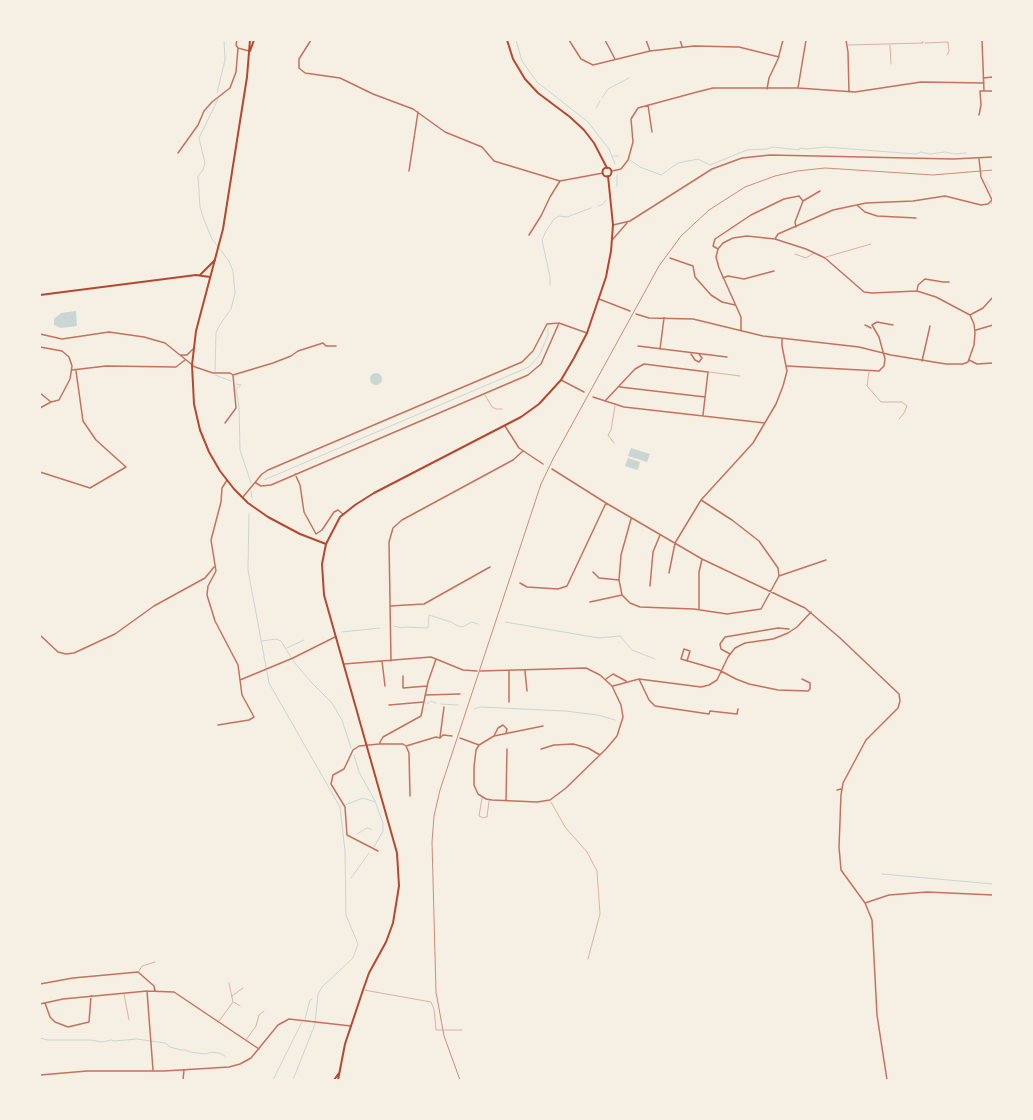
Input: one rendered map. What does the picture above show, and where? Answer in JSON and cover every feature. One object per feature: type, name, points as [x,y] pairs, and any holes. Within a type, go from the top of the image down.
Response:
[{"type":"main road","points":[[250,40],[247,77],[220,242],[200,311],[193,348],[192,365],[194,404],[200,430],[209,452],[227,480],[243,497],[278,523],[326,544]]},
{"type":"main road","points":[[250,51],[254,40]]},
{"type":"main road","points":[[338,1080],[351,1026],[363,990],[369,973],[386,942],[393,923],[397,903],[399,877],[397,853],[336,637],[323,584],[322,564],[326,544],[334,526],[343,514],[374,493],[505,426],[540,404],[561,380],[587,333],[599,300],[613,239],[613,207],[608,176],[612,171],[606,168],[594,144],[584,130],[570,117],[538,93],[525,78],[513,59],[507,40]]},
{"type":"main road","points":[[606,168],[603,173],[608,176]]},
{"type":"main road","points":[[200,275],[215,260]]},
{"type":"main road","points":[[40,295],[200,275],[210,276]]},
{"type":"main road","points":[[334,1080],[339,1072]]},
{"type":"street","points":[[178,153],[212,102],[230,88],[236,72],[238,48],[236,45],[237,40]]},
{"type":"street","points":[[312,40],[299,59],[300,68],[305,73],[344,80],[373,94],[407,106],[418,112],[445,132],[482,147],[494,161],[560,181],[603,173]]},
{"type":"street","points":[[569,40],[581,59],[590,64],[596,65],[650,51],[682,47],[731,47],[779,56]]},
{"type":"street","points":[[605,40],[615,59]]},
{"type":"street","points":[[646,40],[650,51]]},
{"type":"street","points":[[680,40],[682,47]]},
{"type":"street","points":[[767,89],[769,78],[779,56],[783,40]]},
{"type":"street","points":[[798,88],[806,40]]},
{"type":"street","points":[[846,40],[849,92]]},
{"type":"street","points":[[982,40],[984,91]]},
{"type":"street","points":[[238,48],[250,51]]},
{"type":"street","points":[[983,78],[993,77]]},
{"type":"street","points":[[612,171],[621,169],[630,154],[632,142],[631,119],[638,108],[648,104],[713,88],[798,88],[849,92],[921,82],[984,83]]},
{"type":"street","points":[[979,115],[981,105],[980,91],[993,90]]},
{"type":"street","points":[[648,104],[652,132]]},
{"type":"street","points":[[409,171],[418,112]]},
{"type":"street","points":[[613,239],[619,230],[630,221],[704,173],[742,158],[781,155],[979,159],[993,157]]},
{"type":"street","points":[[774,239],[778,234],[833,210],[858,206],[866,203],[913,201],[939,196],[951,196],[981,205],[991,202],[981,177],[979,159]]},
{"type":"street","points":[[529,235],[560,181]]},
{"type":"street","points":[[796,227],[795,222],[803,201],[820,191]]},
{"type":"street","points":[[718,249],[713,246],[715,239],[751,215],[790,197],[799,196],[803,201]]},
{"type":"street","points":[[858,206],[865,212],[877,216],[916,218]]},
{"type":"street","points":[[614,225],[630,221]]},
{"type":"street","points":[[636,314],[643,317],[699,320],[740,330],[782,338],[859,347],[922,361],[963,364],[969,360],[975,341],[975,330],[970,315],[951,304],[917,291],[864,292],[825,258],[815,253],[774,239],[739,236],[728,240],[718,249],[716,262],[740,317],[740,330]]},
{"type":"street","points":[[670,258],[693,266],[695,277],[711,295],[722,302],[735,305]]},
{"type":"street","points":[[723,278],[728,276],[744,279],[774,271]]},
{"type":"street","points":[[917,291],[918,285],[925,278],[949,282]]},
{"type":"street","points":[[970,315],[983,308],[993,297]]},
{"type":"street","points":[[599,300],[630,311]]},
{"type":"street","points":[[660,349],[664,318]]},
{"type":"street","points":[[243,497],[262,474],[268,470],[522,362],[533,351],[545,326],[551,322],[559,323],[587,333]]},
{"type":"street","points":[[872,328],[872,325],[877,322],[893,325]]},
{"type":"street","points":[[256,483],[261,486],[271,485],[528,375],[538,368],[545,357],[559,323]]},
{"type":"street","points":[[787,366],[877,372],[883,368],[885,359],[884,353],[879,337],[872,328],[865,325]]},
{"type":"street","points":[[975,330],[993,325]]},
{"type":"street","points":[[922,361],[930,326]]},
{"type":"street","points":[[40,334],[62,339],[95,333],[114,332],[160,341],[169,345],[192,365],[212,373],[226,373],[233,375],[273,363],[291,356],[298,351],[323,344],[326,346],[336,346]]},
{"type":"street","points":[[669,573],[675,543],[701,500],[753,443],[784,386],[787,366],[782,346],[782,338]]},
{"type":"street","points":[[638,346],[727,357]]},
{"type":"street","points":[[40,347],[55,348],[66,354],[71,362],[72,370],[62,397],[56,402],[51,402],[40,408]]},
{"type":"street","points":[[180,355],[187,355],[193,348]]},
{"type":"street","points":[[691,353],[695,360],[699,362],[702,358],[699,354]]},
{"type":"street","points":[[72,370],[76,371],[84,368],[106,366],[176,367],[185,360]]},
{"type":"street","points":[[969,360],[977,364],[993,363]]},
{"type":"street","points":[[605,401],[635,370],[644,364],[708,372],[703,416]]},
{"type":"street","points":[[40,472],[90,488],[126,467],[96,440],[83,421],[76,371]]},
{"type":"street","points":[[225,423],[236,408],[233,375]]},
{"type":"street","points":[[561,380],[584,392]]},
{"type":"street","points":[[619,386],[705,397]]},
{"type":"street","points":[[40,394],[51,402]]},
{"type":"street","points":[[593,397],[615,405],[765,423]]},
{"type":"street","points":[[505,426],[516,445],[543,464]]},
{"type":"street","points":[[391,661],[389,542],[395,525],[433,502],[513,460],[523,451]]},
{"type":"street","points":[[552,469],[606,503],[702,559],[811,612],[896,691],[900,697],[899,704],[895,712],[866,740],[841,788],[839,862],[841,870],[865,903],[872,920],[877,1015],[887,1080]]},
{"type":"street","points":[[295,474],[300,485],[304,512],[316,534],[322,530],[334,512],[338,510],[343,514]]},
{"type":"street","points":[[218,725],[250,720],[254,717],[244,702],[238,665],[218,628],[208,602],[207,590],[216,571],[214,567],[214,556],[211,540],[222,488],[227,480]]},
{"type":"street","points":[[631,518],[621,555],[619,580],[622,594],[628,601],[635,606],[699,609],[727,614],[759,610],[764,607],[779,576],[778,568],[759,541],[732,520],[701,500]]},
{"type":"street","points":[[520,583],[527,587],[558,588],[567,586],[606,503]]},
{"type":"street","points":[[650,586],[653,552],[660,535]]},
{"type":"street","points":[[699,609],[699,572],[702,559]]},
{"type":"street","points":[[779,576],[826,560]]},
{"type":"street","points":[[40,635],[58,652],[66,654],[74,653],[115,634],[175,593],[205,578],[214,567]]},
{"type":"street","points":[[390,606],[424,604],[490,567]]},
{"type":"street","points":[[593,572],[599,578],[619,580]]},
{"type":"street","points":[[590,602],[622,594]]},
{"type":"street","points":[[612,686],[626,681],[639,679],[704,686],[717,680],[730,654],[735,648],[745,643],[773,639],[788,633],[797,627],[811,612]]},
{"type":"street","points":[[730,654],[721,649],[720,644],[726,637],[778,628],[789,629]]},
{"type":"street","points":[[240,680],[292,659],[336,637]]},
{"type":"street","points":[[687,661],[690,651],[684,649],[681,659],[687,661],[722,671],[749,684],[792,692],[805,692],[810,689],[810,683],[802,679]]},
{"type":"street","points":[[344,664],[431,658],[463,670],[477,671]]},
{"type":"street","points":[[379,744],[380,740],[395,729],[419,719],[427,686],[436,659]]},
{"type":"street","points":[[382,661],[385,686]]},
{"type":"street","points":[[480,671],[525,671],[581,667],[592,671],[605,679],[612,686],[623,711],[622,724],[616,736],[600,755],[566,789],[550,800],[536,802],[506,801],[489,800],[482,797],[476,791],[474,781],[475,758],[479,745],[494,736],[543,726]]},
{"type":"street","points":[[508,702],[509,671]]},
{"type":"street","points":[[525,671],[527,691]]},
{"type":"street","points":[[605,679],[613,674],[626,681]]},
{"type":"street","points":[[403,676],[403,688],[427,686]]},
{"type":"street","points":[[639,679],[649,700],[656,706],[709,714],[710,711],[737,714],[738,710]]},
{"type":"street","points":[[425,694],[460,694]]},
{"type":"street","points":[[389,705],[424,702]]},
{"type":"street","points":[[440,738],[444,707]]},
{"type":"street","points":[[494,736],[498,728],[503,725],[507,729],[506,733]]},
{"type":"street","points":[[378,851],[347,835],[345,807],[331,782],[333,775],[344,769],[353,750],[367,744],[403,744],[406,746],[436,737],[440,738],[443,735],[452,736]]},
{"type":"street","points":[[460,738],[479,745]]},
{"type":"street","points":[[541,750],[554,745],[572,744],[588,748],[600,755]]},
{"type":"street","points":[[406,746],[409,752],[410,796]]},
{"type":"street","points":[[506,801],[507,749]]},
{"type":"street","points":[[837,790],[841,788]]},
{"type":"street","points":[[865,903],[889,895],[926,892],[993,895]]},
{"type":"street","points":[[40,984],[73,978],[138,972],[154,986],[155,991]]},
{"type":"street","points":[[40,1004],[91,996],[167,990],[180,994],[259,1049]]},
{"type":"street","points":[[147,991],[150,1013],[150,1043],[153,1071]]},
{"type":"street","points":[[45,1003],[50,1017],[55,1022],[68,1027],[89,1022],[91,996]]},
{"type":"street","points":[[40,1075],[87,1071],[184,1070],[237,1065],[248,1059],[259,1049],[282,1022],[289,1019],[351,1026]]},
{"type":"street","points":[[183,1080],[184,1070]]},
{"type":"lane","points":[[847,45],[948,42],[949,51],[947,55]]},
{"type":"lane","points":[[890,44],[891,64]]},
{"type":"lane","points":[[825,258],[871,244]]},
{"type":"lane","points":[[795,254],[808,258],[815,253]]},
{"type":"lane","points":[[708,372],[740,376]]},
{"type":"lane","points":[[869,372],[867,386],[881,402],[902,402],[907,406],[899,419]]},
{"type":"lane","points":[[485,393],[492,407],[502,409]]},
{"type":"lane","points":[[614,443],[608,435],[611,430],[615,405]]},
{"type":"lane","points":[[482,797],[480,816],[483,818],[487,817],[489,800]]},
{"type":"lane","points":[[550,800],[565,827],[588,852],[597,871],[600,914],[588,959]]},
{"type":"lane","points":[[138,972],[142,966],[155,962]]},
{"type":"lane","points":[[229,983],[233,1002],[240,1006]]},
{"type":"lane","points":[[231,997],[243,988]]},
{"type":"lane","points":[[363,990],[431,1002],[434,1009],[434,1028],[437,1031],[462,1030]]},
{"type":"lane","points":[[124,994],[129,1020]]},
{"type":"lane","points":[[219,1021],[233,1002]]},
{"type":"lane","points":[[246,1040],[256,1026],[260,1014],[264,1011]]},
{"type":"shaded area","points":[[76,311],[77,326],[61,328],[54,325],[54,319],[61,313]]},
{"type":"shaded area","points":[[374,373],[378,373],[382,379],[378,385],[374,385],[370,381],[370,377]]},
{"type":"shaded area","points":[[631,448],[650,454],[647,462],[628,456]]},
{"type":"shaded area","points":[[628,458],[640,462],[638,470],[625,466]]},
{"type":"waterway","points":[[217,93],[225,60],[224,40]]},
{"type":"waterway","points":[[516,40],[522,61],[537,82],[588,122],[609,149],[615,164]]},
{"type":"waterway","points":[[602,98],[608,89],[629,78]]},
{"type":"waterway","points":[[215,372],[216,333],[231,309],[235,293],[233,271],[229,261],[212,239],[204,220],[200,207],[198,176],[203,170],[205,163],[199,138],[218,99]]},
{"type":"waterway","points":[[596,108],[600,101]]},
{"type":"waterway","points":[[630,160],[640,167],[661,175],[678,163],[698,159],[710,165],[747,150],[767,149],[773,147],[799,150],[800,148],[807,149],[825,147],[916,154],[921,152],[930,154],[945,152],[955,154],[966,153]]},
{"type":"waterway","points":[[613,156],[618,156]]},
{"type":"waterway","points":[[617,175],[617,186]]},
{"type":"waterway","points":[[986,181],[993,194]]},
{"type":"waterway","points":[[598,206],[602,205],[606,200]]},
{"type":"waterway","points":[[550,285],[550,277],[542,240],[546,231],[554,219],[559,216],[567,217],[591,208]]},
{"type":"waterway","points":[[264,480],[529,367],[539,356],[548,335],[548,328]]},
{"type":"waterway","points":[[215,375],[231,381]]},
{"type":"waterway","points":[[236,384],[241,385]]},
{"type":"waterway","points":[[241,385],[236,389],[239,407],[240,450],[251,483]]},
{"type":"waterway","points":[[251,491],[252,498]]},
{"type":"waterway","points":[[249,513],[248,570],[269,683],[340,807],[345,851],[346,915],[358,944],[353,958],[322,987],[318,994],[315,1024],[293,1080]]},
{"type":"waterway","points":[[394,626],[402,628],[428,628],[429,615],[462,627],[472,622],[478,624]]},
{"type":"waterway","points":[[505,622],[599,638],[620,636],[632,650],[655,659]]},
{"type":"waterway","points":[[342,632],[380,628]]},
{"type":"waterway","points":[[262,641],[276,639],[281,641],[294,662],[332,703],[342,720],[351,748]]},
{"type":"waterway","points":[[287,648],[304,640]]},
{"type":"waterway","points":[[427,704],[431,701],[436,703]]},
{"type":"waterway","points":[[441,704],[458,705]]},
{"type":"waterway","points":[[474,709],[480,707],[565,711],[598,715],[615,720]]},
{"type":"waterway","points":[[354,755],[359,772],[375,801],[383,823],[383,831],[374,847]]},
{"type":"waterway","points":[[345,805],[363,798],[375,802]]},
{"type":"waterway","points":[[357,834],[367,828],[371,829]]},
{"type":"waterway","points":[[351,878],[369,853]]},
{"type":"waterway","points":[[882,874],[993,884]]},
{"type":"waterway","points":[[305,1019],[310,1000],[312,999]]},
{"type":"waterway","points":[[273,1080],[302,1022]]},
{"type":"waterway","points":[[40,1038],[48,1040],[91,1040],[102,1042],[111,1040],[137,1039],[165,1043],[170,1047],[190,1052],[206,1054],[211,1052],[219,1053],[225,1056]]},
{"type":"railway","points":[[460,1080],[444,1036],[436,992],[432,842],[434,816],[440,790],[541,484],[553,459],[659,266],[681,236],[709,210],[745,187],[775,176],[797,171],[825,168],[933,175],[993,170]]}]
